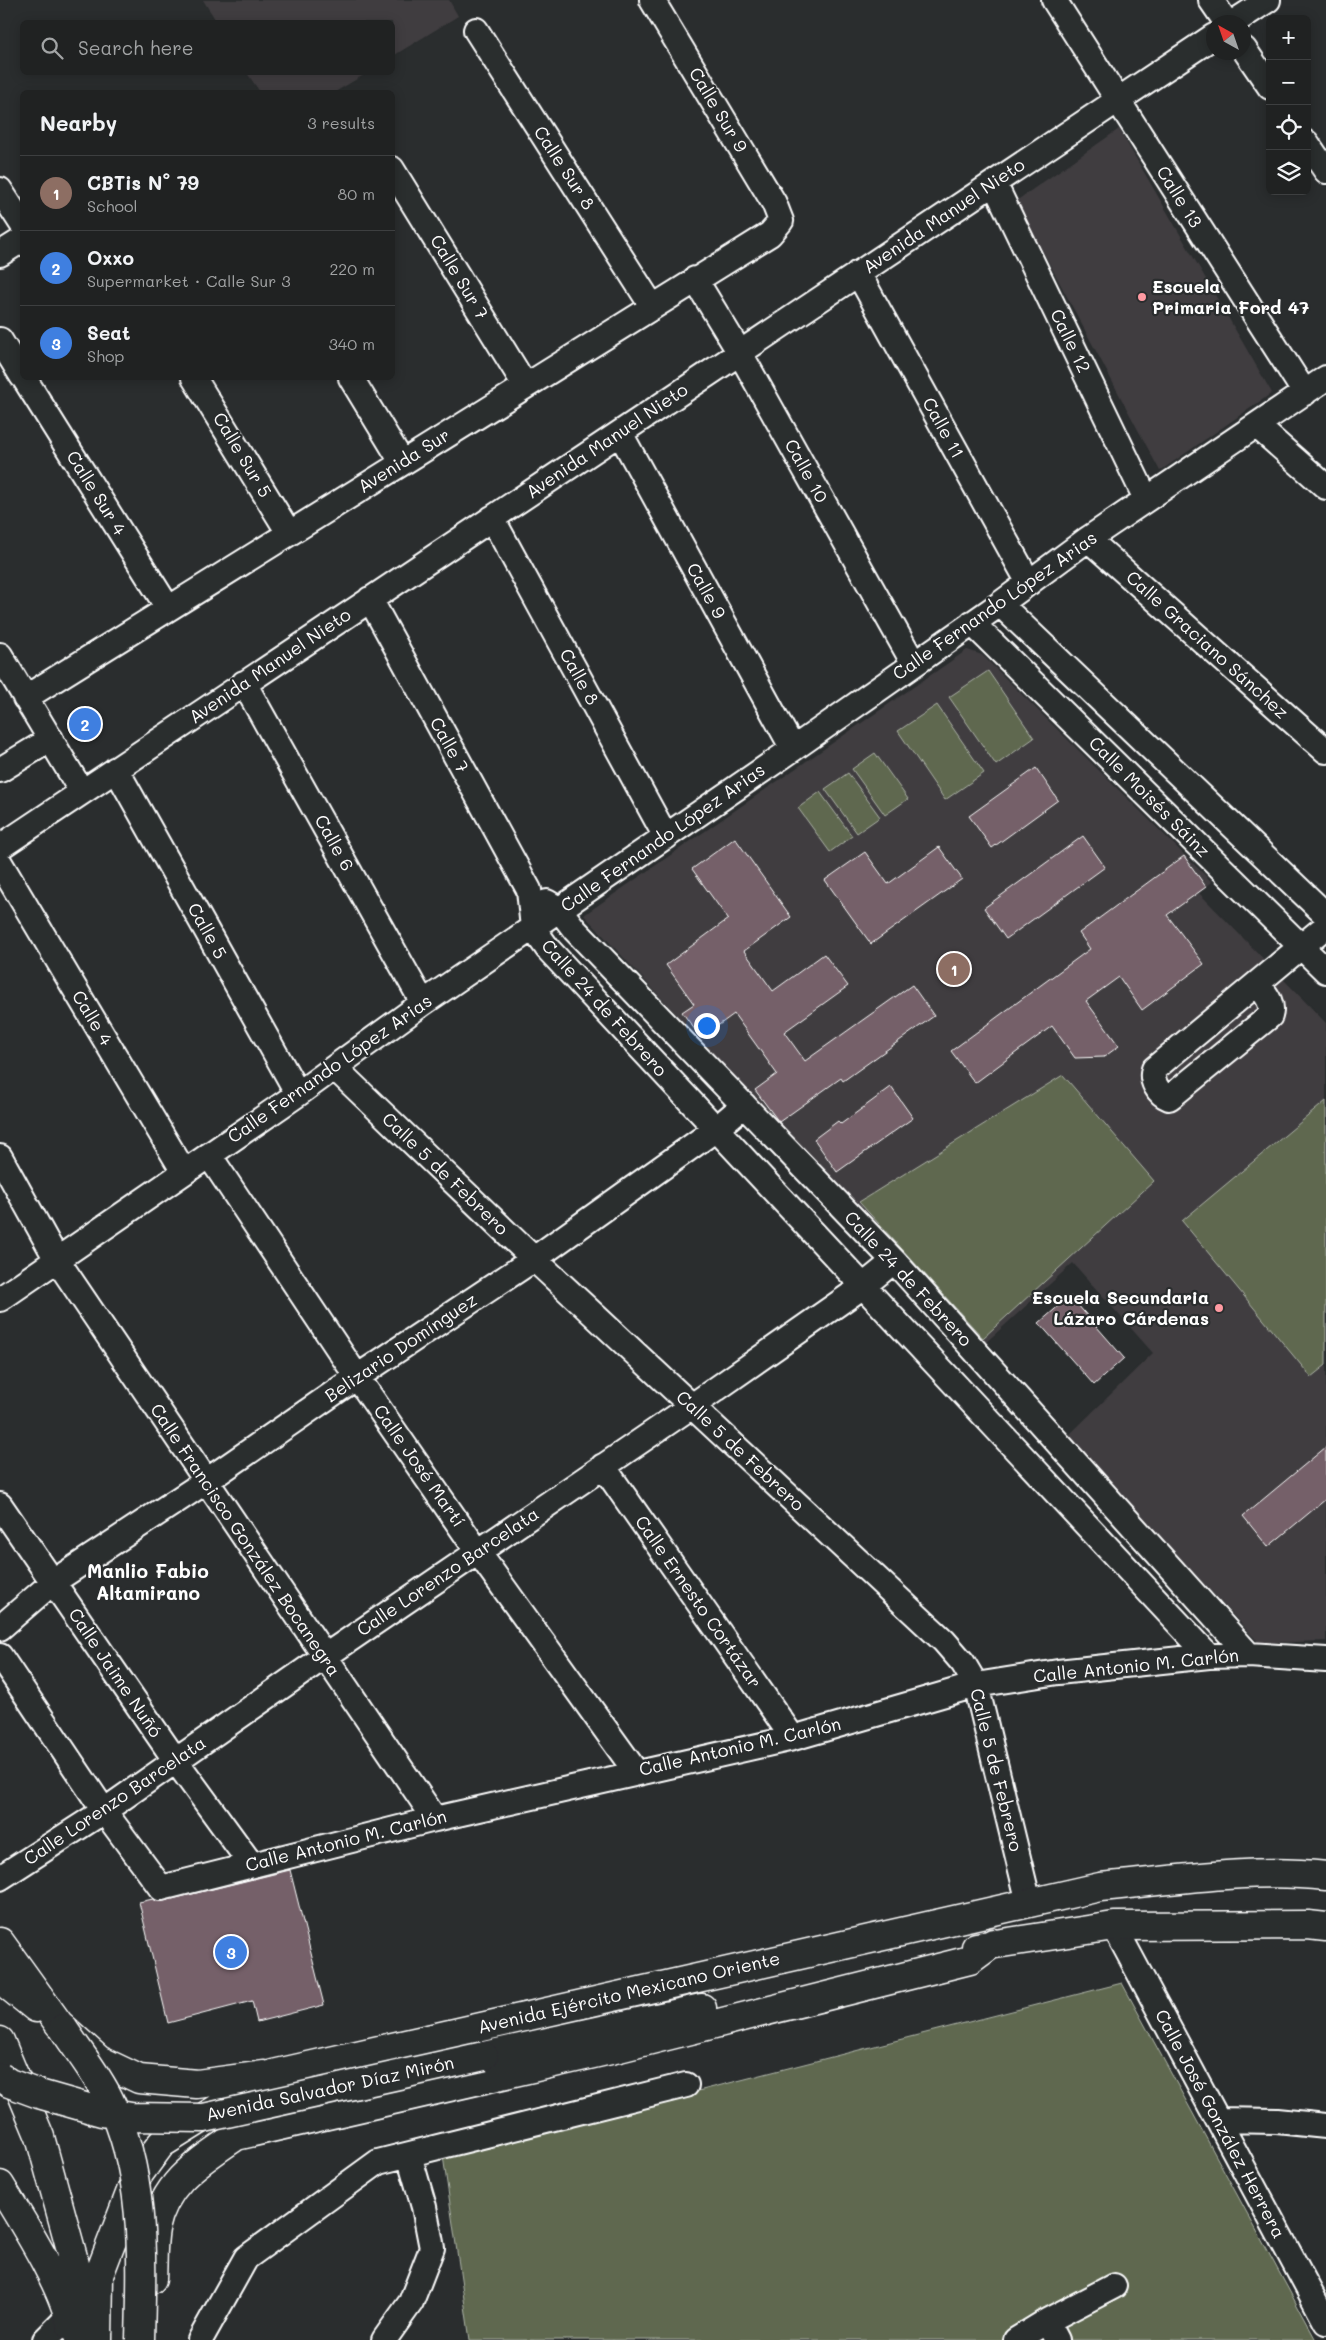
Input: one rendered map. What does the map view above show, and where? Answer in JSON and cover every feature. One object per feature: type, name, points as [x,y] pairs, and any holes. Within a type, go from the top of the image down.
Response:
[{"type":"main road","name":"Avenida Ejército Mexicano Oriente","points":[[98,2340],[98,2275],[136,2178],[161,2144],[273,2074],[1100,1887],[1214,1877],[1302,1874],[1326,1876]]},
{"type":"main road","name":"Avenida Ejército Mexicano Oriente","points":[[484,2056],[993,1943],[1114,1926],[1308,1925],[1326,1927]]},
{"type":"main road","name":"Avenida Salvador Díaz Mirón","points":[[0,1942],[63,2028],[109,2098],[125,2138],[139,2202],[142,2252],[140,2340]]},
{"type":"main road","name":"Avenida Ejército Mexicano Oriente","points":[[149,2340],[155,2229],[168,2193],[189,2169],[236,2136],[614,2049],[970,1960],[993,1943]]},
{"type":"main road","name":"Avenida Salvador Díaz Mirón","points":[[0,1979],[63,2028],[99,2060],[138,2080],[198,2084],[273,2074]]},
{"type":"main road","points":[[0,2041],[40,2137],[76,2268],[74,2332]]},
{"type":"main road","name":"Avenida Salvador Díaz Mirón","points":[[0,2077],[9,2083],[39,2094],[102,2112],[132,2117],[204,2118],[484,2056]]},
{"type":"main road","points":[[0,2185],[53,2279],[74,2332]]},
{"type":"street","name":"Calle Sur 9","points":[[652,0],[774,203],[781,221]]},
{"type":"street","name":"Calle 13","points":[[1054,0],[1304,393]]},
{"type":"street","points":[[1211,0],[1221,15]]},
{"type":"street","points":[[1245,15],[1268,0]]},
{"type":"street","name":"Calle Sur 8","points":[[476,30],[652,306]]},
{"type":"street","name":"Avenida Manuel Nieto","points":[[0,846],[1206,41]]},
{"type":"street","points":[[1251,58],[1266,81]]},
{"type":"street","points":[[1311,149],[1326,171]]},
{"type":"street","name":"Calle Sur 7","points":[[395,174],[525,385]]},
{"type":"street","name":"Calle 12","points":[[994,183],[1146,499]]},
{"type":"street","points":[[0,190],[20,221]]},
{"type":"street","name":"Avenida Sur","points":[[25,698],[770,234],[781,221]]},
{"type":"street","points":[[0,254],[20,241]]},
{"type":"street","name":"Calle 11","points":[[858,273],[1028,583]]},
{"type":"street","name":"Calle 10","points":[[695,279],[740,353],[914,664]]},
{"type":"street","name":"Calle Sur 4","points":[[0,340],[20,372]]},
{"type":"street","name":"Calle Fernando López Arias","points":[[0,1299],[298,1094],[424,1003],[793,749],[1146,499],[1326,378]]},
{"type":"street","name":"Calle Sur 4","points":[[25,380],[168,608]]},
{"type":"street","name":"Calle Sur 5","points":[[195,380],[290,533]]},
{"type":"street","points":[[352,380],[402,462]]},
{"type":"street","points":[[1257,426],[1326,487]]},
{"type":"street","name":"Calle 9","points":[[620,433],[793,749]]},
{"type":"street","name":"Calle 8","points":[[492,518],[666,837]]},
{"type":"street","name":"Calle Graciano Sánchez","points":[[1088,540],[1326,751]]},
{"type":"street","name":"Calle 7","points":[[370,600],[528,890],[533,928]]},
{"type":"street","name":"Calle Moisés Sáinz","points":[[1000,604],[1326,914]]},
{"type":"street","name":"Calle Moisés Sáinz","points":[[972,623],[1326,971]]},
{"type":"street","points":[[0,655],[82,792]]},
{"type":"street","name":"Calle 6","points":[[244,684],[424,1003]]},
{"type":"street","points":[[0,770],[50,739]]},
{"type":"street","name":"Calle 5","points":[[116,769],[298,1094]]},
{"type":"street","name":"Calle 4","points":[[0,863],[184,1172]]},
{"type":"street","name":"Calle 7","points":[[528,890],[559,910]]},
{"type":"street","name":"Calle 24 de Febrero","points":[[559,910],[575,930],[894,1261],[1249,1656]]},
{"type":"street","points":[[1258,984],[1270,1001],[1272,1008],[1270,1016],[1174,1095],[1169,1098],[1165,1096],[1153,1082],[1151,1076],[1154,1069],[1302,948],[1326,926]]},
{"type":"street","name":"Calle 24 de Febrero","points":[[533,928],[548,949],[1209,1656]]},
{"type":"street","name":"Calle 5 de Febrero","points":[[335,1068],[534,1259],[944,1641],[963,1663],[976,1685],[1029,1903]]},
{"type":"street","name":"Belizario Domínguez","points":[[0,1628],[53,1582],[205,1482],[357,1376],[534,1259],[716,1129],[744,1106]]},
{"type":"street","name":"Calle José Martí","points":[[209,1154],[357,1376],[478,1552],[636,1772]]},
{"type":"street","name":"Calle Francisco González Bocanegra","points":[[0,1157],[57,1260],[205,1482],[435,1819]]},
{"type":"street","name":"Calle Lorenzo Barcelata","points":[[0,1878],[104,1811],[324,1657],[692,1406],[862,1287],[894,1261]]},
{"type":"street","name":"Calle Ernesto Cortázar","points":[[603,1466],[793,1738]]},
{"type":"street","name":"Calle Jaime Nuñó","points":[[0,1506],[176,1761],[251,1864]]},
{"type":"street","points":[[0,1656],[104,1811]]},
{"type":"street","name":"Calle Antonio M. Carlón","points":[[104,1811],[161,1888],[435,1819],[793,1738],[976,1685],[1058,1672],[1209,1656],[1326,1660]]},
{"type":"street","name":"Calle José González Herrera","points":[[1114,1926],[1326,2322]]},
{"type":"street","points":[[200,2340],[246,2258],[378,2162],[686,2085]]},
{"type":"street","points":[[1218,2120],[1277,2121],[1326,2126]]},
{"type":"street","points":[[384,2340],[411,2302],[432,2248],[424,2207],[409,2155]]},
{"type":"street","points":[[1016,2340],[1052,2331],[1114,2286]]},
{"type":"street","points":[[45,2340],[74,2332]]},
{"type":"shaded area","points":[[203,0],[449,0],[458,16],[395,55],[395,20],[216,20]]},
{"type":"shaded area","points":[[248,75],[364,75],[338,90],[259,90]]},
{"type":"shaded area","name":"Escuela Primaria Ford 47","points":[[1119,129],[1272,393],[1160,471],[1016,201]]},
{"type":"shaded area","points":[[967,650],[982,655],[1212,882],[1199,893],[1326,1023],[1326,1641],[1259,1643],[1067,1437],[1153,1353],[1073,1263],[983,1345],[584,915]]},
{"type":"green space","points":[[988,671],[1034,738],[996,765],[949,697]]},
{"type":"green space","points":[[937,705],[984,773],[945,800],[898,731]]},
{"type":"green space","points":[[875,753],[908,799],[885,815],[852,769]]},
{"type":"green space","points":[[848,773],[880,817],[857,833],[825,789]]},
{"type":"green space","points":[[820,792],[852,836],[830,852],[798,808]]},
{"type":"green space","points":[[1063,1075],[1154,1181],[983,1338],[859,1202]]},
{"type":"green space","points":[[1326,1101],[1326,1365],[1311,1377],[1182,1221]]},
{"type":"green space","points":[[1122,1983],[1316,2340],[470,2340],[443,2156]]},
{"type":"building","points":[[1036,768],[1058,800],[992,848],[969,816]]},
{"type":"building","points":[[1083,836],[1105,867],[1006,939],[984,908]]},
{"type":"building","points":[[735,838],[791,917],[744,951],[773,991],[824,954],[848,986],[784,1032],[805,1061],[912,985],[934,1016],[843,1081],[841,1078],[779,1122],[755,1090],[777,1074],[734,1014],[701,1038],[682,1012],[694,1004],[666,965],[728,919],[692,869]]},
{"type":"building","points":[[939,847],[962,879],[871,944],[825,880],[865,852],[888,884]]},
{"type":"building","points":[[1184,856],[1206,887],[1167,915],[1204,964],[1142,1010],[1119,977],[1086,1001],[1119,1046],[1104,1057],[1075,1058],[1052,1026],[975,1083],[951,1051],[1090,949],[1079,933]]},
{"type":"building","points":[[891,1087],[913,1118],[837,1172],[814,1139],[838,1121],[841,1124]]},
{"type":"building","points":[[1070,1296],[1124,1358],[1094,1385],[1039,1323]]},
{"type":"building","points":[[1326,1447],[1326,1499],[1268,1547],[1243,1516]]},
{"type":"building","points":[[290,1870],[324,2005],[257,2022],[252,2001],[168,2023],[139,1902],[153,1899],[164,1901]]},
{"type":"place","name":"Escuela Primaria Ford 47","points":[[1142,297]]},
{"type":"place","name":"Oxxo","points":[[85,724]]},
{"type":"place","name":"CBTis N° 79","points":[[954,969]]},
{"type":"place","name":"Escuela Secundaria Lázaro Cárdenas","points":[[1219,1308]]},
{"type":"place","name":"Seat","points":[[231,1952]]},
{"type":"district","name":"Manlio Fabio Altamirano","points":[[148,1582]]}]
